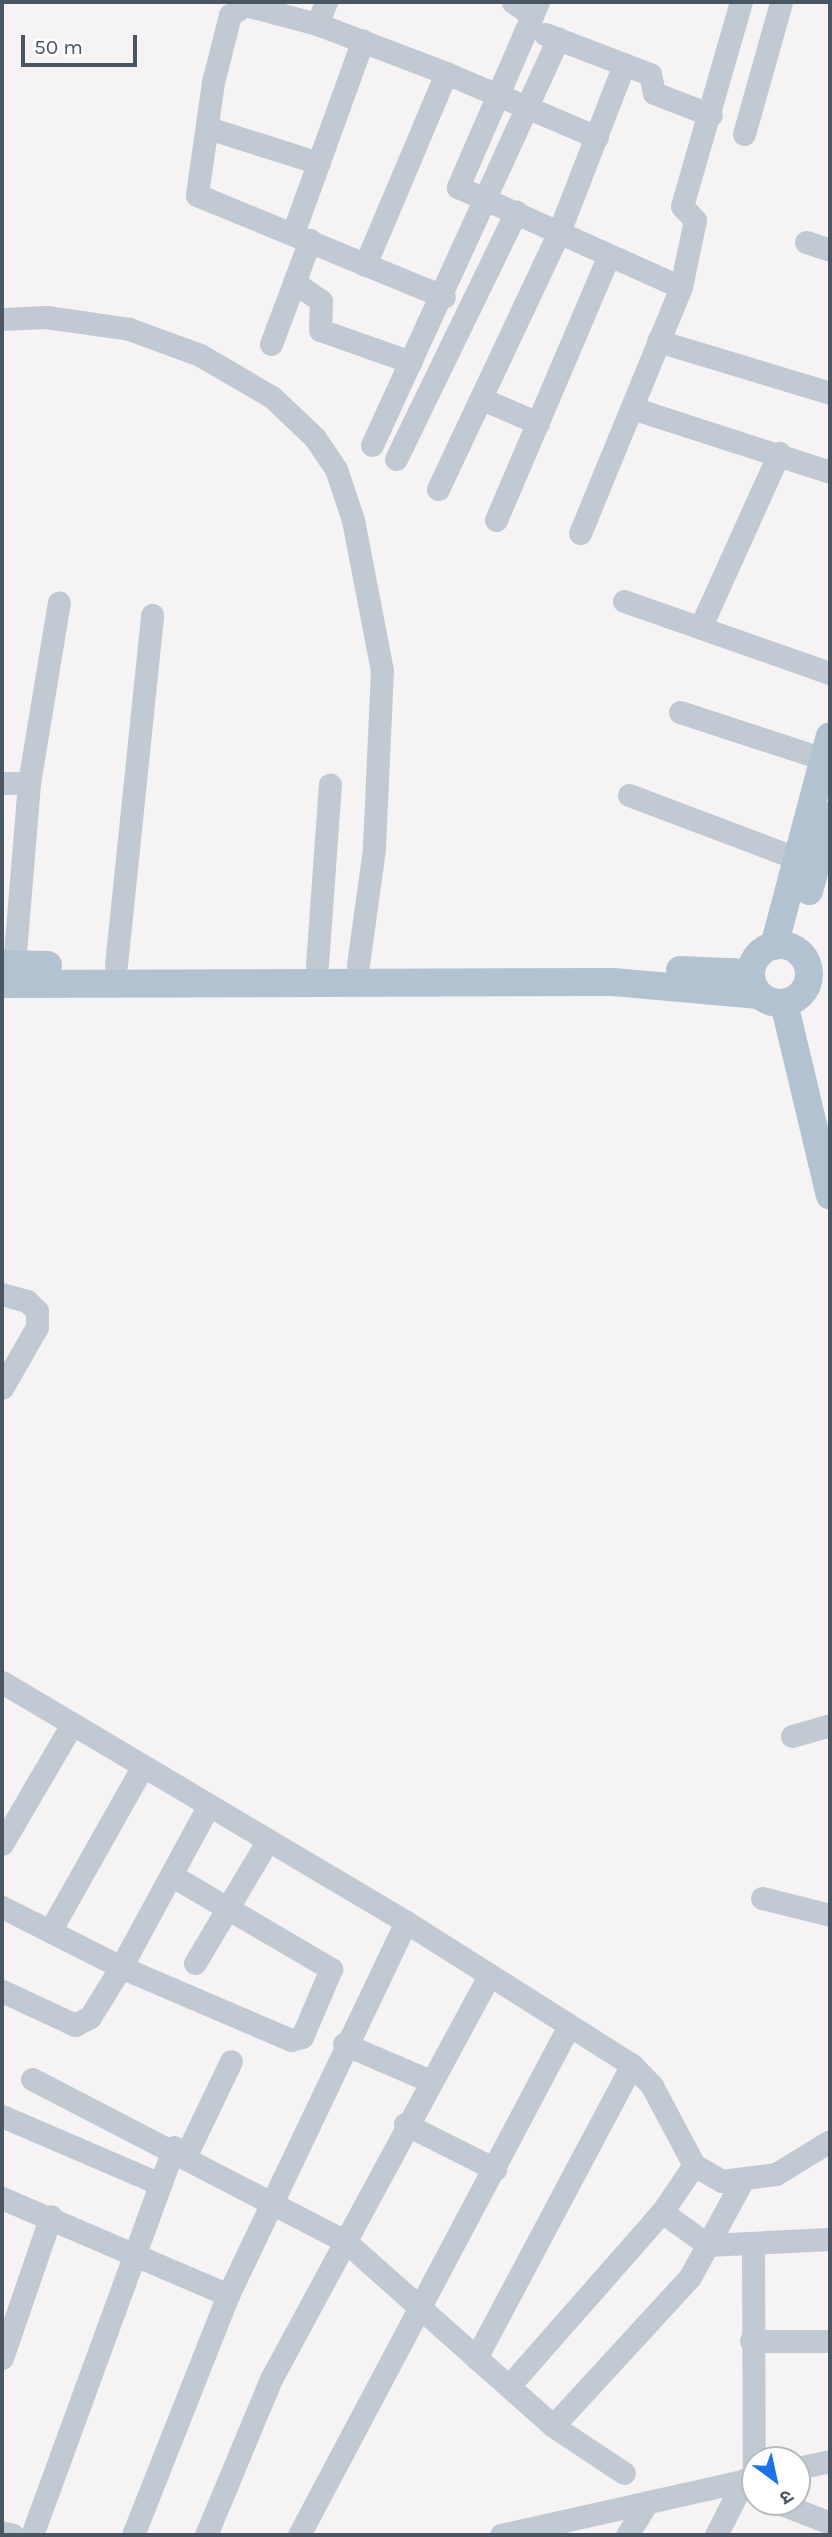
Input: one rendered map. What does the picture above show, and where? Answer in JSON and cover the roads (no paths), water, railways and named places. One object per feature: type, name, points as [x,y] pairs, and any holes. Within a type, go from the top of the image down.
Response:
[{"type":"main road","points":[[783,947],[798,859],[827,748]]},
{"type":"main road","points":[[783,947],[830,817]]},
{"type":"main road","points":[[6,971],[613,982],[765,990],[819,986],[805,959],[783,947],[758,956],[765,990],[830,1196]]},
{"type":"main road","points":[[6,971],[116,965],[358,964],[765,990]]},
{"type":"street","points":[[317,24],[326,2]]},
{"type":"street","points":[[513,2],[533,15],[558,39],[650,74],[656,95],[712,115]]},
{"type":"street","points":[[580,533],[681,287],[695,220],[682,206],[712,115],[741,2]]},
{"type":"street","points":[[744,134],[781,2]]},
{"type":"street","points":[[443,297],[197,195],[213,82],[237,8],[317,24],[363,40],[597,137]]},
{"type":"street","points":[[533,15],[457,181],[462,192],[516,212],[608,257],[681,287]]},
{"type":"street","points":[[372,445],[443,297],[558,39]]},
{"type":"street","points":[[271,344],[294,282],[319,163],[363,40]]},
{"type":"street","points":[[438,489],[559,232],[624,64]]},
{"type":"street","points":[[365,265],[446,73]]},
{"type":"street","points":[[208,128],[319,163]]},
{"type":"street","points":[[396,459],[516,212]]},
{"type":"street","points":[[806,242],[830,250]]},
{"type":"street","points":[[496,520],[608,257]]},
{"type":"street","points":[[294,282],[321,301],[320,330],[411,362]]},
{"type":"street","points":[[2,319],[46,317],[130,329],[200,355],[272,397],[315,438],[336,469],[353,520],[382,670],[374,849],[358,964]]},
{"type":"street","points":[[658,341],[830,393]]},
{"type":"street","points":[[482,399],[538,423]]},
{"type":"street","points":[[632,408],[779,453],[830,472]]},
{"type":"street","points":[[701,626],[779,453]]},
{"type":"street","points":[[625,601],[830,673]]},
{"type":"street","points":[[6,971],[29,783],[59,602]]},
{"type":"street","points":[[116,965],[152,615]]},
{"type":"street","points":[[680,712],[827,748]]},
{"type":"street","points":[[2,783],[29,783]]},
{"type":"street","points":[[317,965],[330,784]]},
{"type":"street","points":[[629,795],[798,859]]},
{"type":"street","points":[[2,1294],[27,1301],[37,1311],[37,1327],[2,1388]]},
{"type":"street","points":[[2,1682],[406,1922],[632,2065],[652,2086],[694,2165],[722,2181],[741,2183],[776,2174],[830,2141]]},
{"type":"street","points":[[2,1844],[72,1724]]},
{"type":"street","points":[[792,1736],[830,1725]]},
{"type":"street","points":[[50,1931],[143,1766]]},
{"type":"street","points":[[2,1991],[75,2025],[90,2017],[121,1967],[209,1805]]},
{"type":"street","points":[[195,1963],[268,1840]]},
{"type":"street","points":[[2,1907],[121,1967],[291,2040],[302,2038],[331,1969],[230,1906],[171,1875]]},
{"type":"street","points":[[762,1898],[830,1914]]},
{"type":"street","points":[[133,2535],[267,2204],[406,1922]]},
{"type":"street","points":[[206,2535],[271,2379],[346,2242],[428,2080],[489,1975]]},
{"type":"street","points":[[299,2535],[569,2026]]},
{"type":"street","points":[[344,2044],[428,2080]]},
{"type":"street","points":[[32,2535],[160,2184],[231,2061]]},
{"type":"street","points":[[476,2358],[632,2065]]},
{"type":"street","points":[[32,2079],[180,2151],[267,2204],[346,2242],[552,2426],[624,2473]]},
{"type":"street","points":[[2,2116],[160,2184]]},
{"type":"street","points":[[405,2124],[495,2169]]},
{"type":"street","points":[[509,2386],[662,2213],[694,2165]]},
{"type":"street","points":[[552,2426],[648,2328],[708,2245],[741,2183]]},
{"type":"street","points":[[2,2198],[137,2252],[228,2295]]},
{"type":"street","points":[[662,2213],[708,2245],[753,2245],[830,2239]]},
{"type":"street","points":[[2,2358],[51,2216]]},
{"type":"street","points":[[751,2446],[753,2245]]},
{"type":"street","points":[[751,2342],[830,2341]]},
{"type":"street","points":[[811,2465],[830,2461]]},
{"type":"street","points":[[508,2534],[581,2527],[648,2502],[741,2481]]},
{"type":"street","points":[[716,2535],[741,2495]]},
{"type":"street","points":[[627,2535],[648,2502]]},
{"type":"street","points":[[811,2515],[830,2522]]},
{"type":"street","points":[[2,2532],[13,2535]]}]
